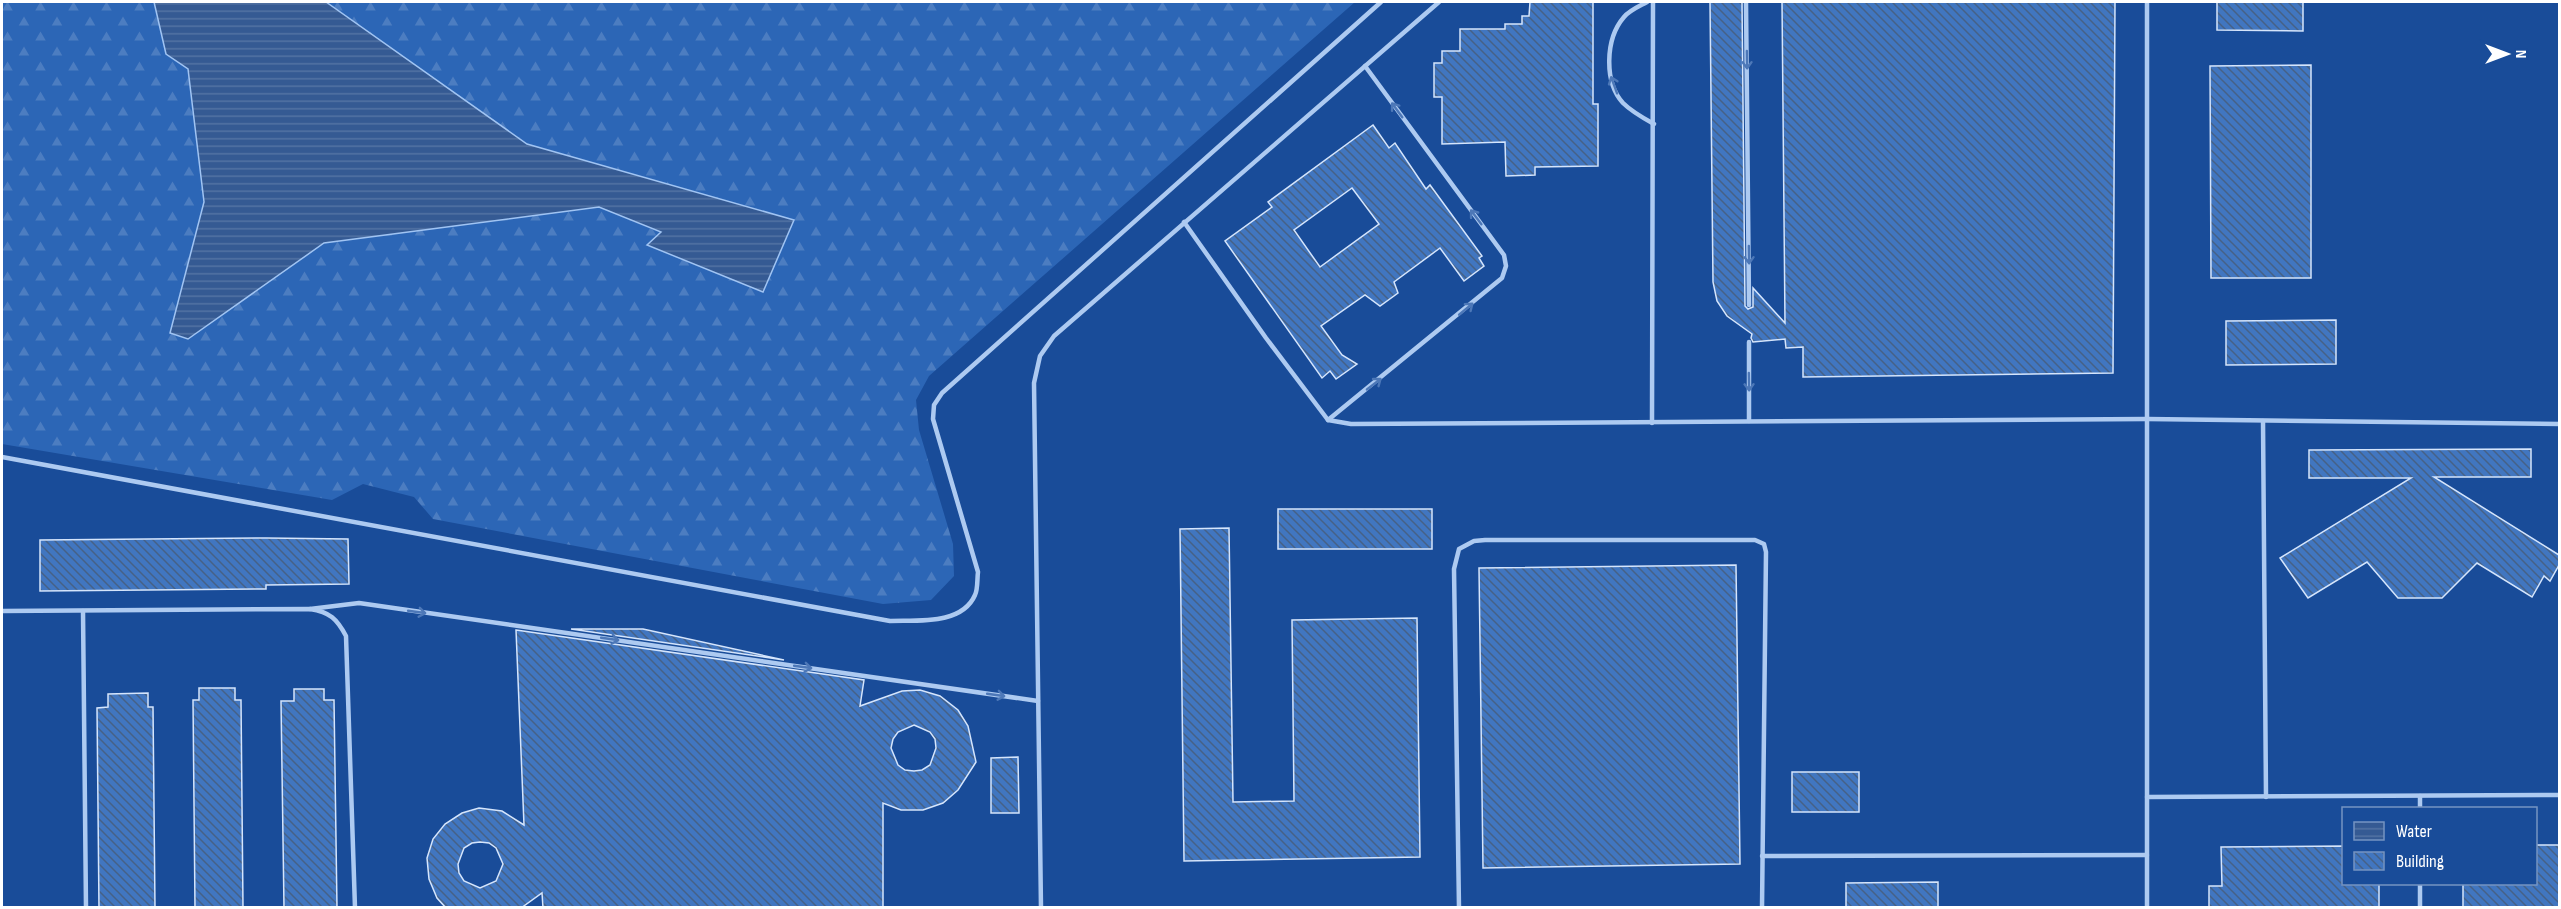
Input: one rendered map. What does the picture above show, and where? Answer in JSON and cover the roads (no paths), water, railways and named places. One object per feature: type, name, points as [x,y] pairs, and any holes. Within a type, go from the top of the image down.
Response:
[{"type":"lane","points":[[2,457],[890,621],[943,618],[966,609],[976,594],[978,572],[933,419],[934,405],[942,393],[1381,2]]},
{"type":"lane","points":[[1041,908],[1034,383],[1040,356],[1054,336],[1439,2]]},
{"type":"lane","points":[[1647,2],[1625,15],[1618,27],[1609,63],[1615,90],[1622,103],[1654,124]]},
{"type":"lane","points":[[1652,423],[1653,2]]},
{"type":"lane","points":[[1746,2],[1749,305]]},
{"type":"lane","points":[[2147,2],[2147,908]]},
{"type":"lane","points":[[1328,420],[1502,278],[1506,266],[1504,255],[1365,66]]},
{"type":"lane","points":[[1184,222],[1266,338],[1328,420],[1351,424],[2147,419],[2559,424]]},
{"type":"lane","points":[[1749,342],[1749,421]]},
{"type":"lane","points":[[2263,421],[2266,796]]},
{"type":"lane","points":[[1459,908],[1454,569],[1459,549],[1474,541],[1755,540],[1764,544],[1762,908]]},
{"type":"lane","points":[[2,611],[310,609],[359,603],[1038,701]]},
{"type":"lane","points":[[310,609],[326,612],[332,616],[338,621],[346,636],[355,908]]},
{"type":"lane","points":[[83,611],[86,908]]},
{"type":"lane","points":[[2147,797],[2559,795]]},
{"type":"lane","points":[[2420,796],[2420,807]]},
{"type":"lane","points":[[1762,856],[2147,855]]},
{"type":"lane","points":[[2420,885],[2420,908]]},
{"type":"water","points":[[154,2],[326,2],[527,144],[794,220],[763,292],[647,245],[661,232],[599,207],[324,243],[188,339],[170,333],[204,202],[188,69],[166,54]]}]
